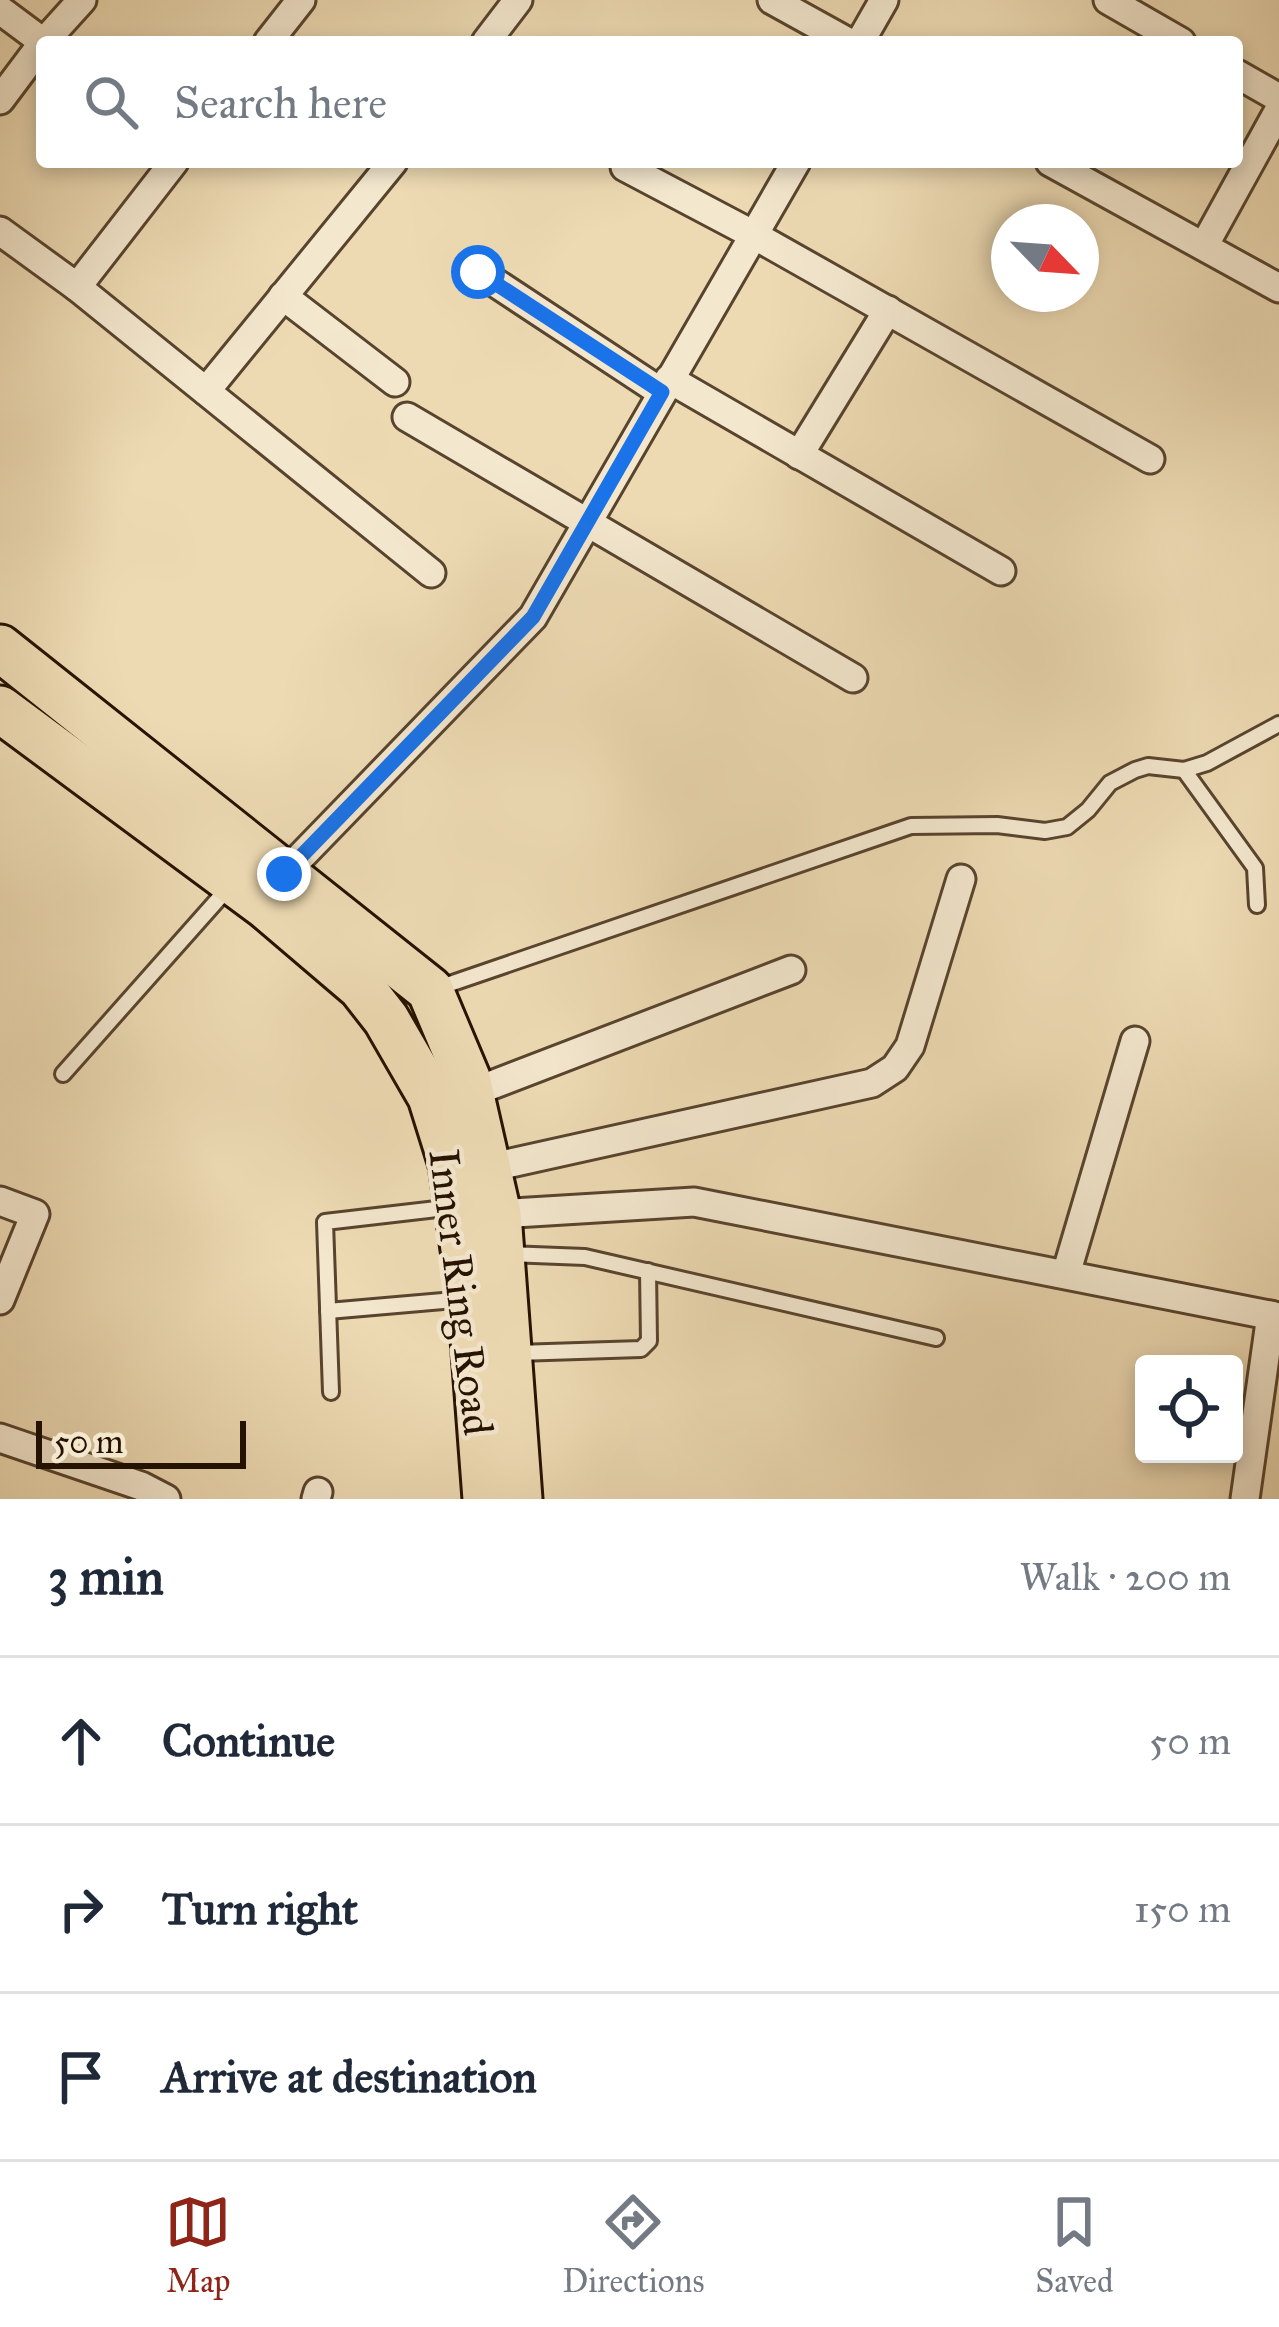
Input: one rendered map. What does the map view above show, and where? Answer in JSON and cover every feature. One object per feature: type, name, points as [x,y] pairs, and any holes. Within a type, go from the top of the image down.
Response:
[{"type":"highway","name":"Inner Ring Road","points":[[0,648],[430,990],[471,1093],[488,1168],[486,1225],[471,1299],[486,1499]]},
{"type":"highway","name":"Inner Ring Road","points":[[0,709],[338,966],[386,1019],[430,1097],[452,1164],[486,1225],[508,1353],[519,1499]]},
{"type":"street","points":[[49,36],[82,0]]},
{"type":"street","points":[[273,36],[301,0]]},
{"type":"street","points":[[772,0],[837,36]]},
{"type":"street","points":[[863,36],[884,0]]},
{"type":"street","points":[[1108,0],[1171,36]]},
{"type":"street","points":[[0,10],[36,38]]},
{"type":"street","points":[[0,100],[36,52]]},
{"type":"street","points":[[1243,77],[1279,98]]},
{"type":"street","points":[[1204,246],[1279,110]]},
{"type":"street","points":[[76,287],[169,168]]},
{"type":"street","points":[[206,391],[388,168]]},
{"type":"street","points":[[629,168],[1150,459]]},
{"type":"street","points":[[284,874],[533,617],[792,168]]},
{"type":"street","points":[[1061,168],[1279,288]]},
{"type":"street","points":[[0,231],[431,573]]},
{"type":"street","points":[[478,272],[665,385],[800,455],[1001,572]]},
{"type":"street","points":[[283,296],[395,382]]},
{"type":"street","points":[[800,455],[888,310]]},
{"type":"street","points":[[407,417],[854,678]]},
{"type":"street","points":[[488,1168],[872,1083],[895,1068],[910,1046],[961,879]]},
{"type":"street","points":[[471,1093],[791,970]]},
{"type":"street","points":[[1066,1274],[1135,1040]]},
{"type":"street","points":[[0,1201],[35,1214],[0,1300]]},
{"type":"street","points":[[486,1225],[694,1202],[1275,1316],[1245,1499]]},
{"type":"street","points":[[2,1442],[166,1499]]},
{"type":"lane","points":[[430,990],[911,826],[997,825],[1045,831],[1067,827],[1111,783],[1135,770],[1148,766],[1184,770],[1207,763],[1279,724]]},
{"type":"lane","points":[[1184,770],[1255,868],[1257,905]]},
{"type":"lane","points":[[63,1074],[232,883]]},
{"type":"lane","points":[[331,1392],[326,1222],[486,1225],[585,1257],[936,1338]]},
{"type":"lane","points":[[508,1353],[641,1349],[649,1341],[648,1271]]},
{"type":"lane","points":[[328,1311],[471,1299]]},
{"type":"route","points":[[284,874],[533,617],[662,392],[478,272]]}]
